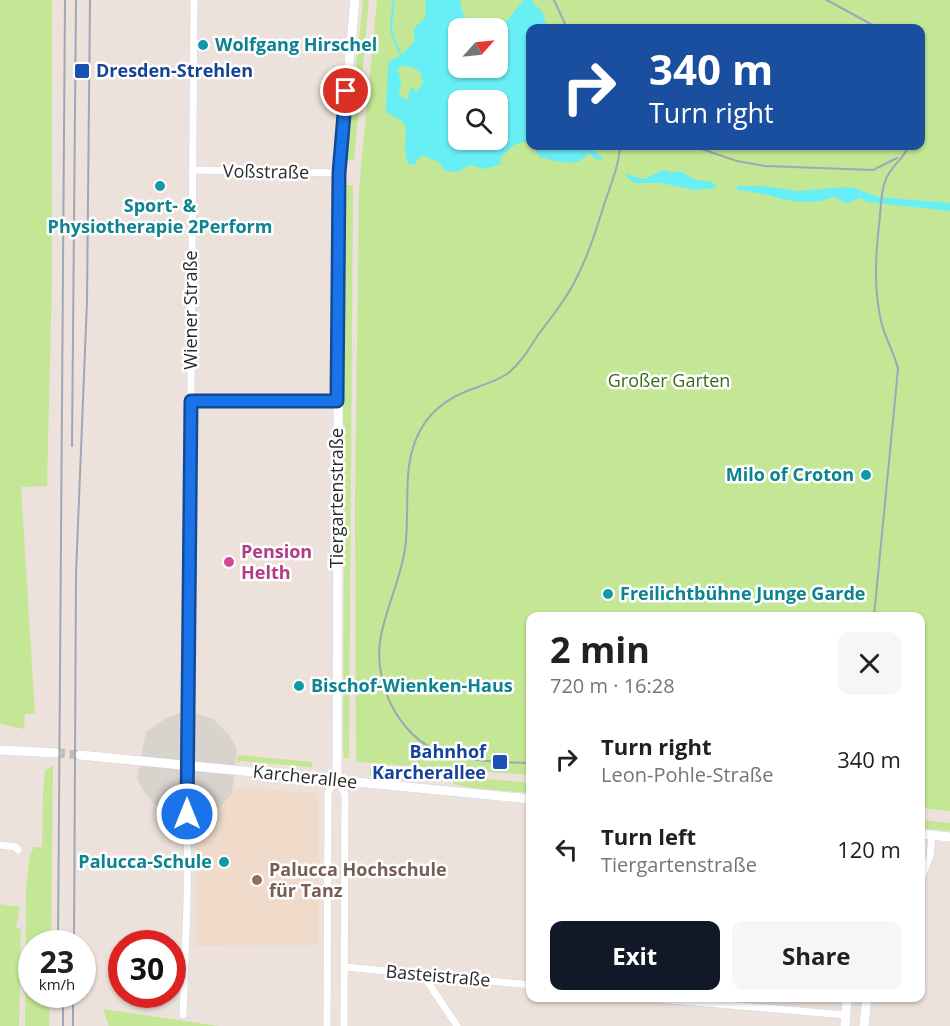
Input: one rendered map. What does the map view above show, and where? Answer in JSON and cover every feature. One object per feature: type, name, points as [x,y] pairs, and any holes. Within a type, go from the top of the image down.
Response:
[{"type":"main road","name":"Tiergartenstraße","points":[[337,780],[339,173],[355,0]]},
{"type":"main road","points":[[0,750],[56,753]]},
{"type":"main road","name":"Karcherallee","points":[[80,754],[526,799]]},
{"type":"main road","points":[[925,834],[950,837]]},
{"type":"main road","points":[[845,1026],[847,1002]]},
{"type":"main road","points":[[864,1026],[867,1002]]},
{"type":"street","name":"Wiener Straße","points":[[183,1015],[187,903],[194,0]]},
{"type":"street","name":"Voßstraße","points":[[192,170],[339,173]]},
{"type":"street","points":[[191,401],[337,401]]},
{"type":"street","name":"Tiergartenstraße","points":[[327,1026],[328,792],[337,780],[345,794],[344,1026]]},
{"type":"street","points":[[925,869],[930,856],[932,835]]},
{"type":"street","points":[[0,845],[16,847],[18,850]]},
{"type":"street","name":"Basteistraße","points":[[345,967],[526,984]]},
{"type":"street","points":[[423,975],[457,1026]]},
{"type":"street","points":[[705,1002],[846,1014]]},
{"type":"shaded area","points":[[179,713],[198,714],[213,719],[229,735],[237,749],[232,794],[221,806],[197,816],[175,815],[160,810],[145,793],[137,779],[146,732],[166,718]]},
{"type":"shaded area","name":"Palucca Hochschule für Tanz","points":[[234,787],[319,793],[319,945],[195,946],[197,816],[208,813],[228,800]]},
{"type":"green space","points":[[0,0],[52,0],[52,279],[47,486],[21,487],[35,714],[25,714],[24,729],[0,724]]},
{"type":"green space","points":[[363,0],[369,0],[354,160],[345,160],[347,157]]},
{"type":"green space","name":"Großer Garten","points":[[377,0],[950,0],[950,811],[925,808],[925,612],[526,612],[526,775],[357,762],[355,503],[359,188]]},
{"type":"green space","points":[[343,185],[353,185],[349,758],[344,758],[343,750],[345,426],[342,422],[342,383],[344,380],[346,190]]},
{"type":"green space","points":[[237,755],[312,762],[311,769],[241,761],[237,763]]},
{"type":"green space","points":[[53,766],[51,930],[26,930],[26,886],[30,855],[34,847],[42,847],[45,770]]},
{"type":"green space","points":[[370,768],[438,774],[437,778],[428,777],[428,781],[370,776]]},
{"type":"green space","points":[[454,776],[526,783],[526,793],[473,788],[453,784]]},
{"type":"green space","points":[[925,820],[950,823],[950,831],[925,828]]},
{"type":"green space","points":[[0,904],[20,907],[16,928],[21,929],[18,930],[19,1026],[0,1026]]},
{"type":"green space","points":[[25,1008],[50,1008],[49,1026],[25,1026]]},
{"type":"green space","points":[[103,1009],[219,1026],[109,1026]]},
{"type":"water","points":[[426,0],[460,0],[466,18],[448,18],[448,78],[508,78],[508,19],[524,0],[531,0],[543,13],[546,24],[526,24],[526,142],[513,146],[507,151],[500,159],[501,164],[485,169],[469,165],[458,172],[445,171],[439,162],[422,155],[414,165],[408,164],[405,152],[406,129],[402,121],[386,112],[388,62],[401,55],[414,42],[414,28],[425,18]],"holes":[[[399,66],[412,67],[421,73],[423,83],[416,92],[412,87],[408,101],[399,95],[401,81]]]},
{"type":"water","points":[[536,150],[593,150],[603,158],[599,161],[588,153],[584,158],[572,163],[539,157]]},
{"type":"water","points":[[663,170],[682,172],[696,180],[709,181],[716,185],[715,188],[694,190],[661,183],[635,183],[626,177],[627,174],[646,178]]},
{"type":"water","points":[[737,186],[762,186],[798,191],[856,188],[877,197],[950,203],[950,211],[867,202],[860,198],[848,203],[833,197],[808,202],[785,200],[737,190]]},
{"type":"waterway","points":[[394,0],[391,28],[401,55]]},
{"type":"tunnel","points":[[56,753],[80,755]]},
{"type":"railway","points":[[58,930],[65,0]]},
{"type":"railway","points":[[72,446],[76,0]]},
{"type":"railway","points":[[74,930],[76,574],[87,301],[90,0]]},
{"type":"railway","points":[[554,0],[565,24]]},
{"type":"railway","points":[[827,0],[871,24]]},
{"type":"railway","points":[[526,763],[490,761],[450,755],[433,749],[418,739],[405,726],[387,695],[379,659],[380,641],[405,549],[408,472],[410,457],[421,429],[445,402],[500,378],[512,370],[557,310],[574,283],[588,253],[614,174],[619,150]]},
{"type":"railway","points":[[705,150],[737,161],[765,166],[873,170],[897,158]]},
{"type":"railway","points":[[874,612],[898,369],[878,308],[877,242],[884,183],[906,150]]},
{"type":"railway","points":[[63,1008],[63,1026]]},
{"type":"railway","points":[[73,1008],[73,1026]]},
{"type":"place","name":"Wolfgang Hirschel","points":[[203,45]]},
{"type":"place","name":"Dresden-Strehlen","points":[[82,71]]},
{"type":"place","name":"Sport- & Physiotherapie 2Perform","points":[[160,186]]},
{"type":"place","name":"Milo of Croton","points":[[866,475]]},
{"type":"place","name":"Pension Helth","points":[[229,562]]},
{"type":"place","name":"Freilichtbühne Junge Garde","points":[[608,594]]},
{"type":"place","name":"Bischof-Wienken-Haus","points":[[299,686]]},
{"type":"place","name":"Bahnhof Karcherallee","points":[[500,762]]},
{"type":"place","name":"Palucca-Schule","points":[[224,862]]},
{"type":"place","name":"Palucca Hochschule für Tanz","points":[[257,880]]},
{"type":"route","points":[[187,814],[191,401],[337,401],[339,173],[346,91]]}]
